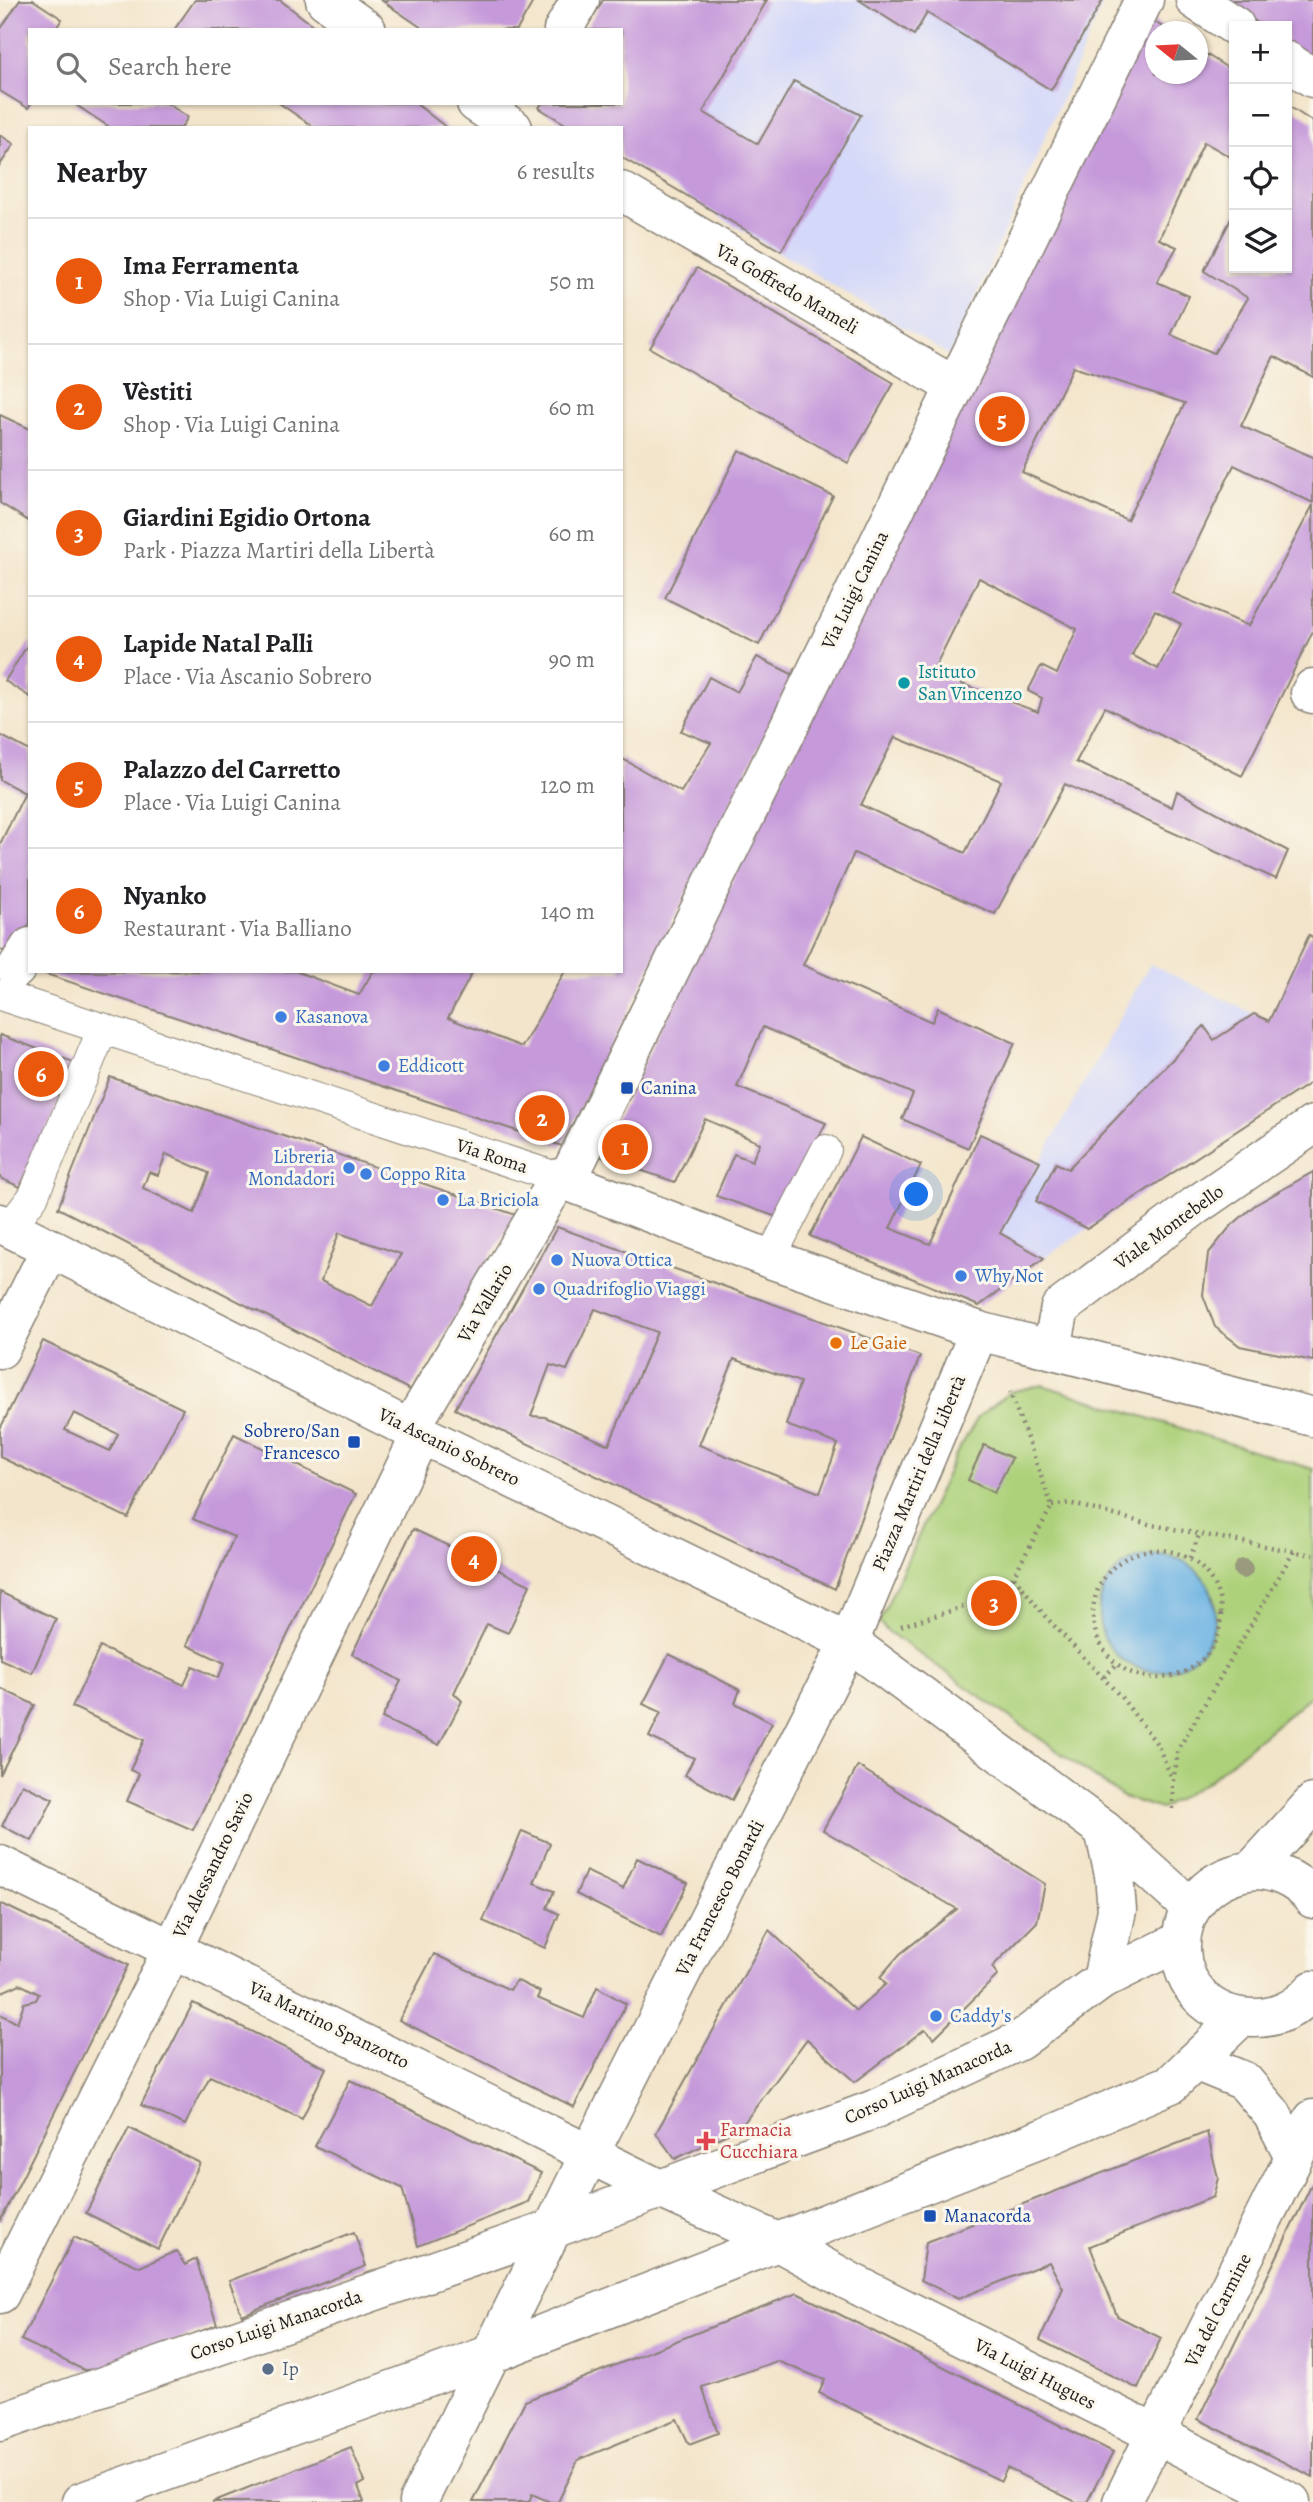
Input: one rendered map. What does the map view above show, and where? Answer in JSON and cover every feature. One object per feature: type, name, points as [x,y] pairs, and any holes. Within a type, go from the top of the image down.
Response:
[{"type":"street","points":[[326,0],[364,28]]},
{"type":"street","points":[[564,28],[580,0]]},
{"type":"street","name":"Via Luigi Canina","points":[[563,1179],[1144,0]]},
{"type":"street","points":[[1195,0],[1229,22]]},
{"type":"street","points":[[1292,64],[1313,78]]},
{"type":"street","points":[[480,105],[512,121]]},
{"type":"street","name":"Via Goffredo Mameli","points":[[623,192],[954,386]]},
{"type":"street","points":[[1313,688],[1310,693],[1313,694]]},
{"type":"street","name":"Via Roma","points":[[12,977],[103,1028],[563,1179],[770,1259],[979,1331]]},
{"type":"street","points":[[5,1225],[33,1197],[103,1028]]},
{"type":"street","name":"Viale Montebello","points":[[1052,1348],[1060,1308],[1195,1206],[1313,1125]]},
{"type":"street","points":[[770,1259],[826,1150]]},
{"type":"street","name":"Via Vallario","points":[[416,1431],[563,1179]]},
{"type":"street","name":"Via Ascanio Sobrero","points":[[5,1225],[416,1431],[849,1642]]},
{"type":"street","points":[[0,1349],[51,1248]]},
{"type":"street","points":[[979,1331],[1313,1417]]},
{"type":"street","name":"Piazza Martiri della Libertà","points":[[849,1642],[979,1331]]},
{"type":"street","name":"Via Alessandro Savio","points":[[0,2294],[173,1948],[416,1431]]},
{"type":"street","points":[[849,1642],[1104,1830],[1185,1924]]},
{"type":"street","name":"Via Francesco Bonardi","points":[[553,2229],[849,1642]]},
{"type":"street","points":[[1252,1870],[1313,1803]]},
{"type":"street","points":[[1102,1980],[1117,1910],[1114,1875],[1104,1830]]},
{"type":"street","name":"Via Martino Spanzotto","points":[[0,1865],[657,2188]]},
{"type":"street","points":[[1311,1996],[1287,2011],[1264,2018],[1240,2018],[1220,2011],[1203,1999],[1190,1982],[1182,1962],[1185,1924],[1206,1888],[1228,1875],[1252,1870],[1274,1872],[1294,1881],[1313,1899]]},
{"type":"street","name":"Corso Luigi Manacorda","points":[[0,2422],[553,2229],[657,2188],[875,2109],[1019,2042],[1102,1980],[1185,1924]]},
{"type":"street","points":[[81,2502],[489,2355],[780,2243],[1171,2084],[1240,2018]]},
{"type":"street","points":[[1195,2061],[1244,2081],[1272,2113],[1294,2156]]},
{"type":"street","name":"Via del Carmine","points":[[1122,2502],[1313,2119]]},
{"type":"street","points":[[657,2188],[780,2243]]},
{"type":"street","points":[[418,2502],[553,2229]]},
{"type":"street","name":"Via Luigi Hugues","points":[[780,2243],[849,2281],[1291,2502]]},
{"type":"path","points":[[901,1626],[1003,1595],[1052,1506],[1010,1392]]},
{"type":"path","points":[[1052,1506],[1069,1503],[1152,1525],[1313,1555]]},
{"type":"path","points":[[1190,1558],[1200,1533]]},
{"type":"path","points":[[1148,1549],[1170,1550],[1190,1558],[1206,1571],[1218,1590],[1221,1621],[1211,1651],[1196,1666],[1177,1676],[1145,1677],[1116,1665],[1102,1648],[1094,1629],[1093,1607],[1099,1586],[1110,1569],[1128,1556],[1148,1549]]},
{"type":"path","points":[[1173,1809],[1173,1781],[1179,1748],[1294,1551]]},
{"type":"path","points":[[1014,1577],[1045,1616],[1104,1677],[1157,1744],[1173,1781]]},
{"type":"path","points":[[1104,1677],[1116,1665]]},
{"type":"shaded area","points":[[603,0],[1105,0],[950,356],[623,158],[623,126],[569,126],[539,108],[541,105],[623,105],[623,28],[620,28]]},
{"type":"shaded area","points":[[1150,964],[1313,1042],[1313,1081],[1044,1258],[1000,1233]]},
{"type":"green space","points":[[1042,1385],[1313,1469],[1313,1694],[1208,1781],[1161,1809],[1123,1797],[886,1630],[879,1622],[955,1456],[979,1416],[1010,1392]],"holes":[[[1125,1565],[1214,1596],[1213,1626],[1201,1652],[1102,1633],[1100,1613],[1103,1596],[1111,1580]]]},
{"type":"water","points":[[1157,1555],[1179,1559],[1198,1572],[1211,1591],[1215,1613],[1211,1635],[1198,1654],[1179,1667],[1157,1671],[1135,1667],[1116,1654],[1103,1635],[1099,1613],[1103,1591],[1116,1572],[1135,1559]]},
{"type":"building","points":[[20,0],[33,0],[62,19],[56,28],[28,28],[28,108],[0,91],[0,30]]},
{"type":"building","points":[[195,0],[280,0],[316,28],[175,28]]},
{"type":"building","points":[[381,0],[534,0],[518,28],[422,28]]},
{"type":"building","points":[[603,0],[767,0],[703,112],[758,144],[794,81],[861,115],[781,251],[623,158],[623,126],[569,126],[539,108],[541,105],[623,105],[623,28],[586,28]]},
{"type":"building","points":[[859,0],[1103,0],[1051,90],[927,13],[914,35]]},
{"type":"building","points":[[1226,0],[1313,0],[1313,63],[1292,48],[1292,21],[1255,21]]},
{"type":"building","points":[[1145,26],[1145,84],[1208,84],[1208,55],[1229,69],[1229,156],[1204,142],[1159,239],[1177,247],[1157,282],[1189,296],[1171,335],[1214,353],[1248,298],[1204,271],[1229,223],[1229,273],[1292,273],[1292,108],[1313,122],[1313,377],[1274,356],[1241,426],[1313,457],[1313,503],[1234,465],[1172,593],[1249,626],[1313,505],[1313,631],[1242,776],[1105,707],[1076,762],[1172,807],[1177,791],[1288,851],[1276,879],[1065,784],[995,914],[854,853],[803,965],[932,1022],[938,1008],[1015,1043],[968,1148],[902,1119],[913,1094],[763,1027],[737,1087],[826,1123],[777,1217],[716,1196],[734,1154],[752,1161],[760,1143],[705,1119],[675,1182],[599,1156]],"holes":[[[1073,367],[1185,403],[1127,520],[1022,472]],[[979,578],[1077,629],[1057,674],[1041,666],[1028,691],[1042,698],[1038,712],[932,673]],[[1155,610],[1181,624],[1158,669],[1132,655]],[[895,737],[1001,781],[965,853],[861,805]]]},
{"type":"building","points":[[76,105],[169,105],[188,117],[182,126],[108,126]]},
{"type":"building","points":[[282,105],[418,105],[444,126],[312,126]]},
{"type":"building","points":[[0,135],[14,144],[0,165]]},
{"type":"building","points":[[697,268],[894,383],[848,463],[650,348]]},
{"type":"building","points":[[0,415],[28,428],[28,521],[0,503]]},
{"type":"building","points":[[739,450],[833,496],[759,645],[665,598]]},
{"type":"building","points":[[28,644],[28,696],[5,681]]},
{"type":"building","points":[[757,657],[794,675],[562,1146],[43,973],[300,973],[359,995],[372,973],[472,973],[448,1018],[522,1047],[564,973],[623,973],[623,759],[681,792],[711,743],[681,731],[709,677],[737,692]]},
{"type":"building","points":[[0,735],[28,750],[28,927],[13,953],[0,950],[0,844],[25,793],[0,780]]},
{"type":"building","points":[[1309,935],[1313,937],[1313,1081],[1087,1229],[1036,1201],[1056,1163],[1068,1169],[1204,1026],[1214,1040],[1254,1014],[1269,1021]]},
{"type":"building","points":[[0,1035],[79,1064],[20,1187],[0,1178]]},
{"type":"building","points":[[110,1077],[516,1215],[410,1390],[58,1208]],"holes":[[[166,1154],[209,1173],[194,1213],[143,1188],[149,1172],[158,1175]],[[339,1233],[401,1254],[372,1306],[321,1281]]]},
{"type":"building","points":[[980,1134],[1040,1161],[1000,1233],[1044,1258],[979,1306],[810,1236],[861,1137],[921,1165],[890,1228],[930,1244]]},
{"type":"building","points":[[1313,1172],[1313,1361],[1240,1346],[1215,1327],[1203,1295],[1208,1254],[1230,1227],[1255,1205]]},
{"type":"building","points":[[557,1227],[920,1356],[835,1589],[455,1409]],"holes":[[[595,1309],[657,1332],[609,1445],[545,1417],[531,1416],[550,1365],[567,1370]],[[734,1359],[800,1382],[786,1425],[838,1444],[820,1493],[699,1445]]]},
{"type":"building","points":[[43,1341],[183,1409],[128,1518],[0,1457],[0,1429]],"holes":[[[74,1413],[118,1434],[110,1451],[65,1430]]]},
{"type":"building","points":[[234,1434],[356,1494],[193,1830],[127,1801],[139,1774],[130,1770],[144,1740],[72,1707],[100,1647],[184,1685],[193,1666],[218,1678],[225,1663],[187,1645],[234,1537],[193,1519]]},
{"type":"building","points":[[984,1445],[1012,1458],[994,1493],[968,1480]]},
{"type":"building","points":[[413,1529],[530,1585],[508,1633],[487,1624],[454,1693],[462,1701],[439,1745],[382,1718],[401,1681],[352,1654]]},
{"type":"building","points":[[0,1592],[56,1619],[32,1673],[0,1659]]},
{"type":"building","points":[[669,1654],[740,1690],[735,1703],[772,1723],[732,1800],[685,1775],[694,1758],[649,1737],[661,1712],[643,1704]]},
{"type":"building","points":[[0,1688],[35,1705],[0,1775]]},
{"type":"building","points":[[858,1766],[1045,1884],[1037,1922],[992,1967],[998,1975],[934,2038],[925,2029],[855,2082],[807,2039],[740,2128],[675,2159],[656,2133],[769,1930],[856,2011],[886,1984],[880,1977],[900,1954],[957,1909],[823,1830]]},
{"type":"building","points":[[22,1784],[53,1799],[32,1841],[2,1826]]},
{"type":"building","points":[[522,1831],[550,1843],[534,1883],[554,1891],[547,1908],[559,1914],[545,1948],[483,1921]]},
{"type":"building","points":[[637,1858],[688,1883],[661,1937],[576,1894],[586,1871],[623,1889]]},
{"type":"building","points":[[0,1903],[128,1965],[0,2222],[0,2014],[17,2023],[24,2003],[36,2000],[39,1994],[20,1984],[0,1993]]},
{"type":"building","points":[[434,1954],[510,1990],[516,1980],[540,1992],[537,1998],[584,2018],[597,1987],[626,2004],[574,2107],[399,2020]]},
{"type":"building","points":[[193,2003],[326,2068],[302,2119],[210,2076],[185,2125],[141,2105]]},
{"type":"building","points":[[350,2080],[541,2173],[528,2202],[418,2246],[402,2188],[315,2146]]},
{"type":"building","points":[[129,2128],[200,2163],[158,2249],[86,2213]]},
{"type":"building","points":[[1207,2132],[1218,2178],[1213,2197],[1090,2246],[1117,2316],[1161,2338],[1138,2389],[1040,2340],[1063,2288],[1049,2262],[958,2299],[921,2280],[926,2242]]},
{"type":"building","points":[[1313,2182],[1313,2477],[1198,2419]]},
{"type":"building","points":[[354,2232],[366,2266],[242,2315],[229,2281]]},
{"type":"building","points":[[74,2237],[140,2267],[176,2251],[185,2265],[196,2259],[217,2325],[105,2369],[84,2370],[21,2340]]},
{"type":"building","points":[[797,2293],[1113,2452],[1087,2502],[1076,2502],[1007,2468],[1001,2481],[819,2393],[825,2380],[777,2361],[702,2387],[718,2433],[689,2444],[677,2419],[578,2460],[558,2502],[550,2502],[532,2494],[529,2502],[473,2502],[525,2401]]},
{"type":"building","points":[[351,2447],[365,2482],[358,2486],[364,2502],[212,2502]]},
{"type":"place","name":"Palazzo del Carretto","points":[[1002,419]]},
{"type":"place","name":"Istituto San Vincenzo","points":[[904,683]]},
{"type":"place","name":"Kasanova","points":[[281,1017]]},
{"type":"place","name":"Eddicott","points":[[384,1066]]},
{"type":"place","name":"Nyanko","points":[[41,1074]]},
{"type":"place","name":"Canina","points":[[627,1088]]},
{"type":"place","name":"Vèstiti","points":[[542,1118]]},
{"type":"place","name":"Ima Ferramenta","points":[[625,1147]]},
{"type":"place","name":"Libreria Mondadori","points":[[349,1168]]},
{"type":"place","name":"Coppo Rita","points":[[366,1174]]},
{"type":"place","name":"La Briciola","points":[[443,1200]]},
{"type":"place","name":"Nuova Ottica","points":[[557,1260]]},
{"type":"place","name":"Why Not","points":[[961,1276]]},
{"type":"place","name":"Quadrifoglio Viaggi","points":[[539,1289]]},
{"type":"place","name":"Le Gaie","points":[[836,1343]]},
{"type":"place","name":"Sobrero/San Francesco","points":[[354,1442]]},
{"type":"place","name":"Lapide Natal Palli","points":[[474,1559]]},
{"type":"place","name":"Giardini Egidio Ortona","points":[[994,1603]]},
{"type":"place","name":"Caddy's","points":[[936,2016]]},
{"type":"place","name":"Farmacia Cucchiara","points":[[706,2141]]},
{"type":"place","name":"Manacorda","points":[[930,2216]]},
{"type":"place","name":"Ip","points":[[268,2369]]}]
